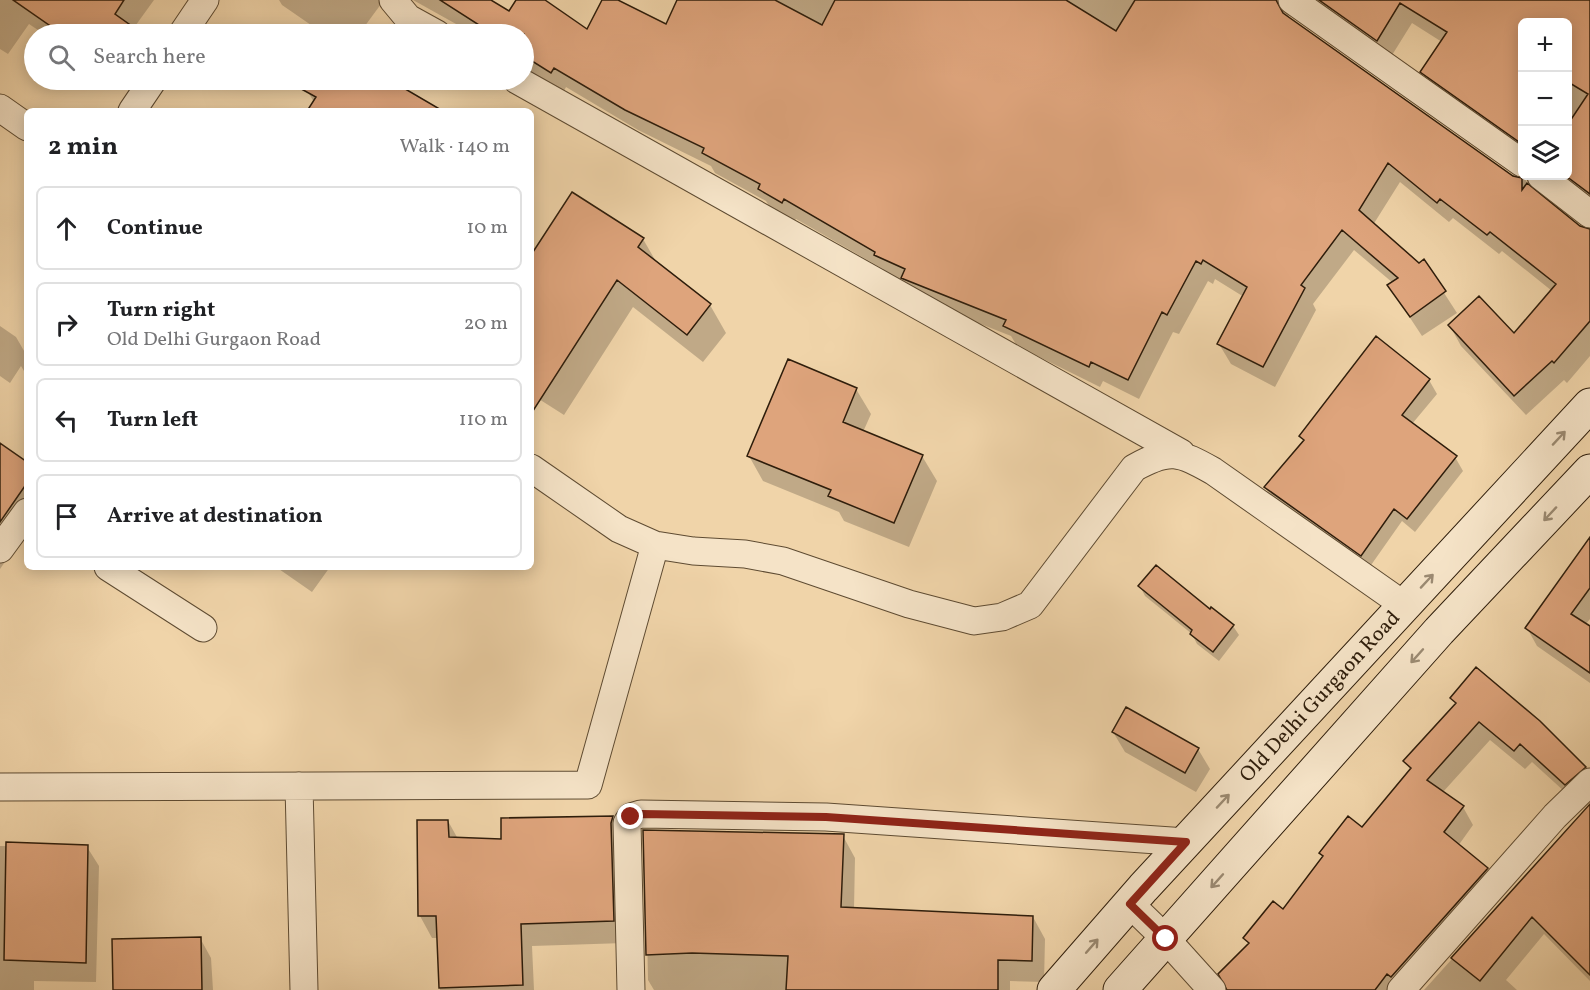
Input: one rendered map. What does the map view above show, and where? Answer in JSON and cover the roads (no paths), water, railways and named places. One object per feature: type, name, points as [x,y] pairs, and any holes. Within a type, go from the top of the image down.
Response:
[{"type":"main road","name":"Old Delhi Gurgaon Road","points":[[1054,990],[1186,842],[1590,405]]},
{"type":"main road","name":"Old Delhi Gurgaon Road","points":[[1120,990],[1439,631],[1590,471]]},
{"type":"street","points":[[189,24],[205,0]]},
{"type":"street","points":[[393,0],[408,18],[419,24]]},
{"type":"street","points":[[1292,0],[1518,159]]},
{"type":"street","points":[[134,108],[146,90]]},
{"type":"street","points":[[534,90],[1213,471],[1404,605]]},
{"type":"street","points":[[0,108],[24,125]]},
{"type":"street","points":[[1546,180],[1590,214]]},
{"type":"street","points":[[534,470],[619,529],[655,545],[745,554],[783,561],[940,613],[974,621],[1002,617],[1030,605],[1134,468],[1157,455],[1181,453]]},
{"type":"street","points":[[0,549],[24,516]]},
{"type":"street","points":[[0,787],[588,785],[655,545]]},
{"type":"street","points":[[113,570],[203,628]]},
{"type":"street","points":[[1401,990],[1555,816],[1590,782]]},
{"type":"street","points":[[299,786],[304,990]]},
{"type":"street","points":[[631,990],[627,823],[631,817],[641,814],[826,817],[1186,842]]},
{"type":"street","points":[[1130,904],[1166,939],[1212,990]]}]
